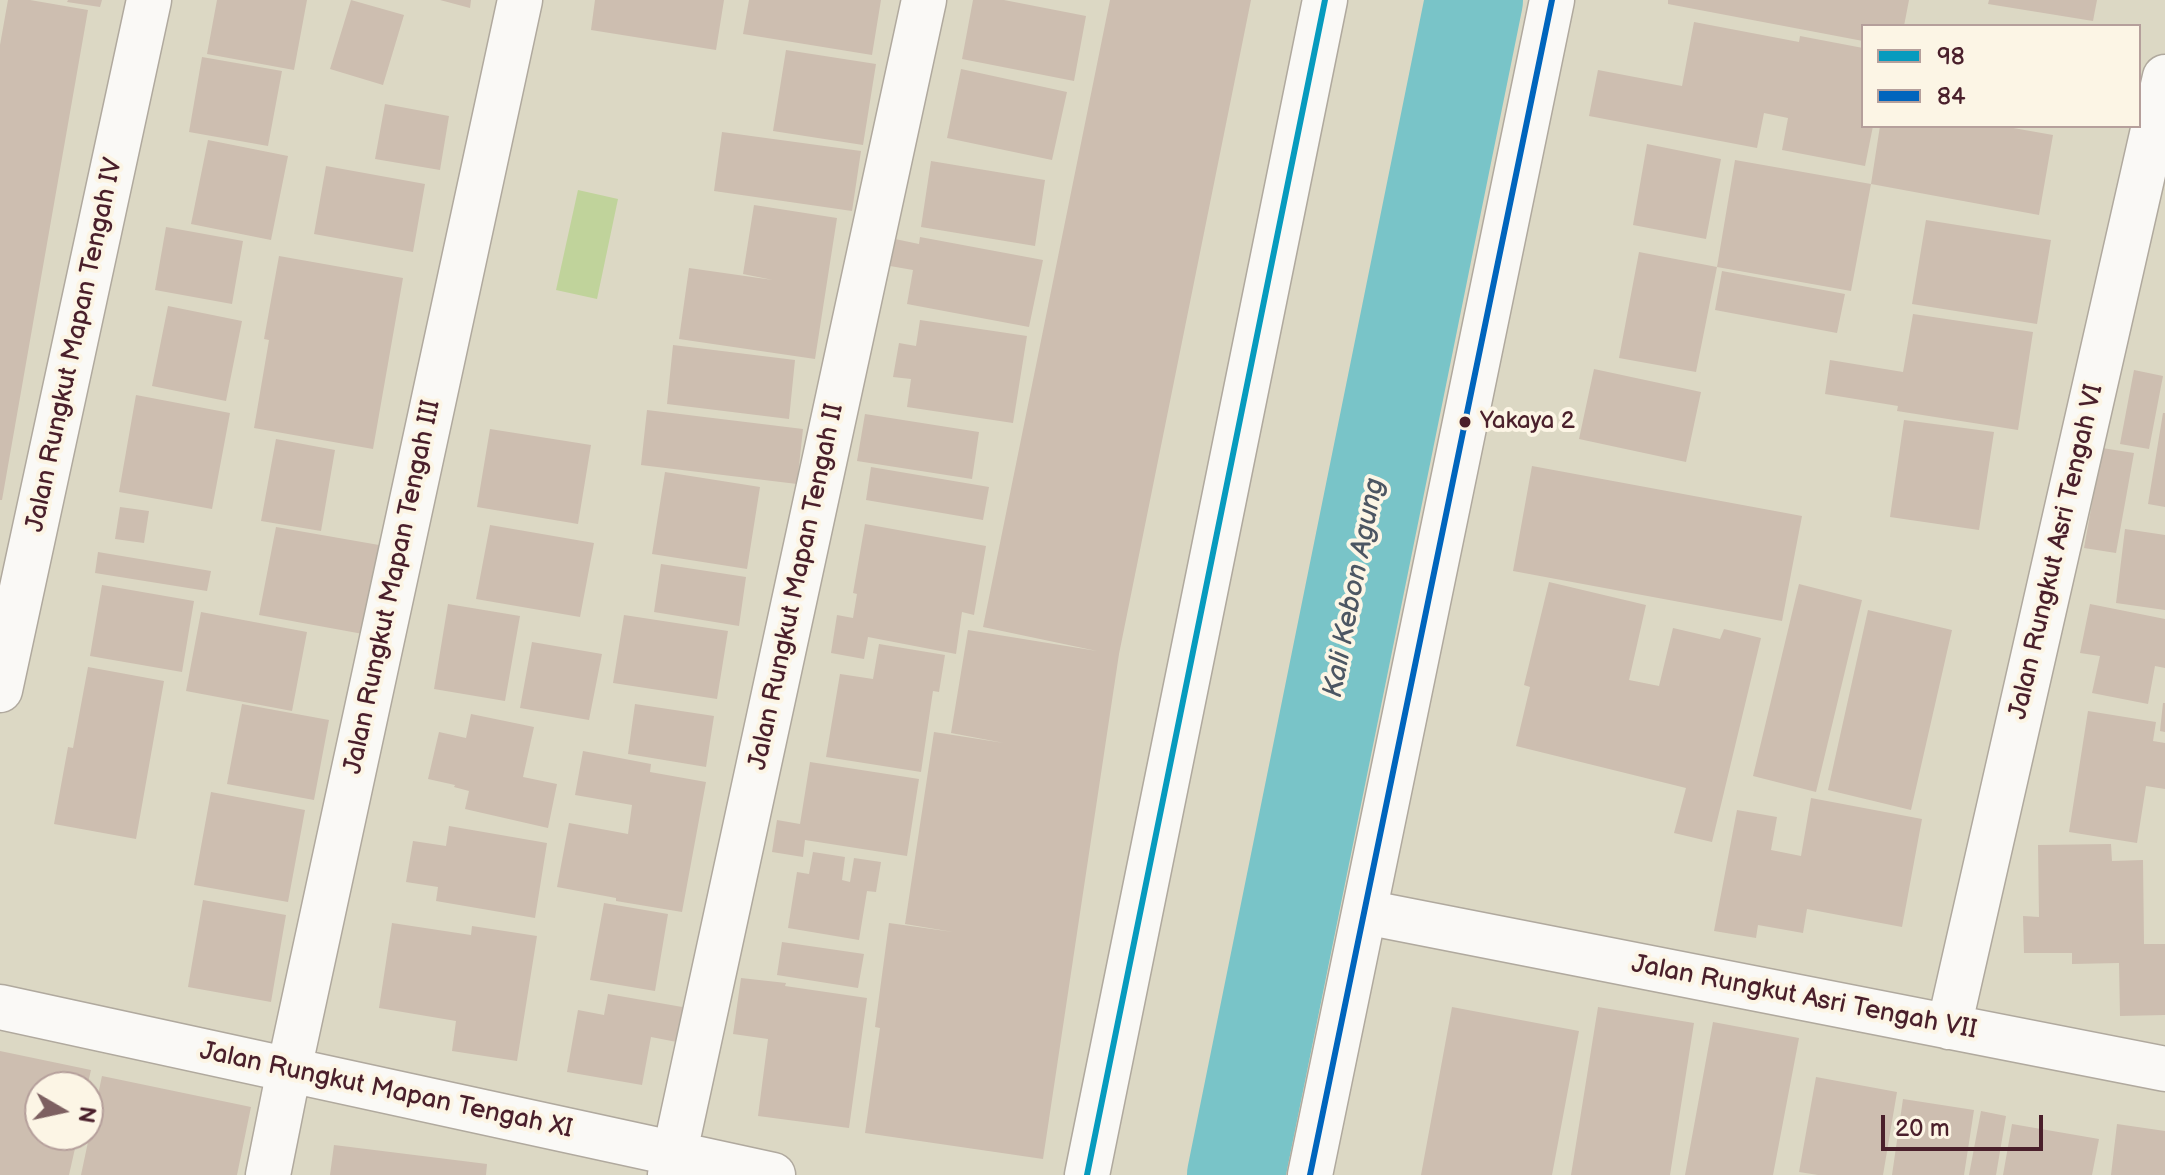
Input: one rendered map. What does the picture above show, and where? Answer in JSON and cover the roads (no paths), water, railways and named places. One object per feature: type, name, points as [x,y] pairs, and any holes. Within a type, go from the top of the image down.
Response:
[{"type":"street","name":"Jalan Rungkut Mapan Tengah IV","points":[[0,690],[149,0]]},
{"type":"street","name":"Jalan Rungkut Mapan Tengah III","points":[[268,1175],[520,0]]},
{"type":"street","name":"Jalan Rungkut Mapan Tengah II","points":[[673,1164],[924,0]]},
{"type":"street","points":[[1087,1175],[1325,0]]},
{"type":"street","points":[[1310,1175],[1552,0]]},
{"type":"street","name":"Jalan Rungkut Asri Tengah VI","points":[[1949,1027],[2165,77]]},
{"type":"street","name":"Jalan Rungkut Asri Tengah VII","points":[[1365,912],[2165,1069]]},
{"type":"street","name":"Jalan Rungkut Mapan Tengah XI","points":[[0,1007],[289,1070],[673,1164],[773,1175]]},
{"type":"waterway","name":"Kali Kebon Agung","points":[[1236,1175],[1474,0]]},
{"type":"place","name":"Yakaya 2","points":[[1465,422]]}]
